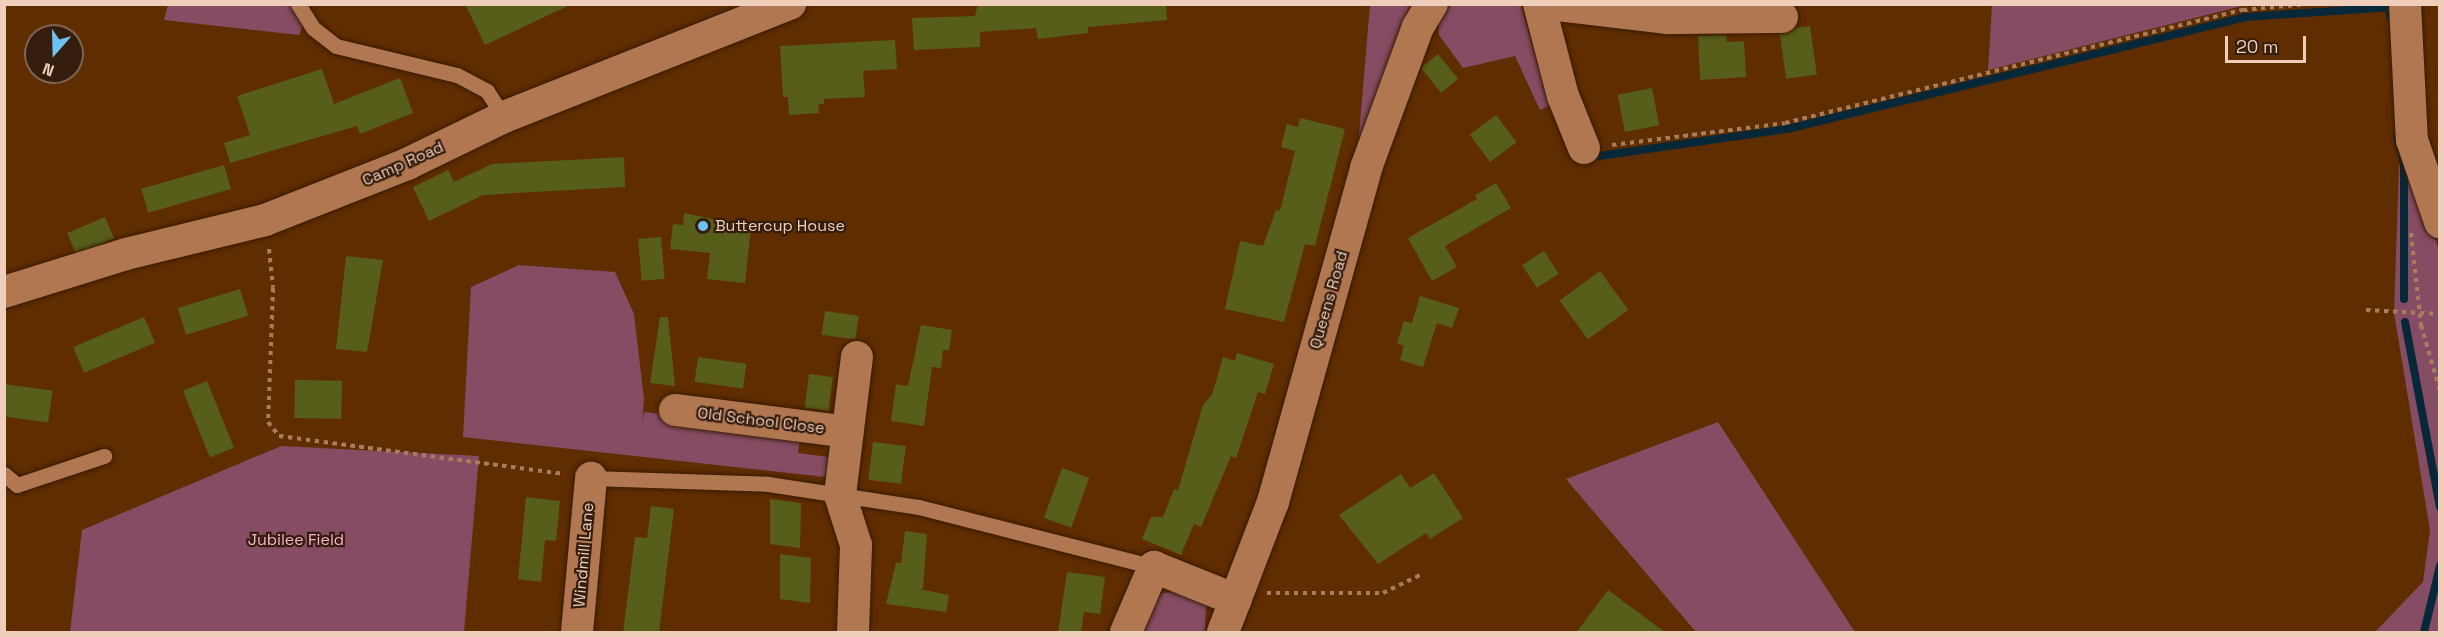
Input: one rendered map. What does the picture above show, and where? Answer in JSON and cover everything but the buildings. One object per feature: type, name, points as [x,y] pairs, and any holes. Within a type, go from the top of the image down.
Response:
[{"type":"street","name":"Camp Road","points":[[4,292],[126,254],[266,220],[407,164],[504,117],[790,4]]},
{"type":"street","name":"Queens Road","points":[[1223,633],[1273,502],[1365,168],[1418,27],[1432,4]]},
{"type":"street","points":[[1539,4],[1563,96],[1584,148]]},
{"type":"street","points":[[1549,4],[1668,18],[1782,17]]},
{"type":"street","points":[[2405,4],[2412,140],[2425,222]]},
{"type":"street","name":"Old School Close","points":[[853,633],[856,545],[840,495],[856,357]]},
{"type":"street","name":"Old School Close","points":[[675,410],[848,432]]},
{"type":"street","name":"Windmill Lane","points":[[576,633],[591,478]]},
{"type":"street","points":[[1126,633],[1154,567],[1238,596]]},
{"type":"lane","points":[[298,4],[313,28],[336,46],[457,75],[487,91],[504,117]]},
{"type":"lane","points":[[4,474],[17,485],[104,456]]},
{"type":"lane","points":[[591,478],[768,484],[919,507],[1154,567]]},
{"type":"path","points":[[1584,148],[1785,123],[2243,10],[2307,4]]},
{"type":"path","points":[[266,220],[273,288],[268,422],[279,436],[463,457],[591,478]]},
{"type":"path","points":[[2425,222],[2420,314],[2439,391]]},
{"type":"path","points":[[2366,310],[2439,314]]},
{"type":"path","points":[[1238,596],[1383,593],[1420,575]]},
{"type":"green space","points":[[2242,4],[2242,6],[1988,70],[1992,5]]},
{"type":"green space","points":[[168,5],[311,5],[299,35],[164,20]]},
{"type":"green space","points":[[1370,5],[1425,5],[1366,168],[1359,134]]},
{"type":"green space","points":[[1450,5],[1521,5],[1549,106],[1540,110],[1515,56],[1463,68],[1439,35],[1438,22]]},
{"type":"green space","points":[[2406,144],[2439,251],[2439,632],[2375,632],[2423,582],[2430,530],[2394,313],[2399,167]]},
{"type":"green space","points":[[519,265],[615,272],[634,314],[644,399],[642,423],[644,412],[801,432],[798,453],[836,458],[834,478],[463,437],[471,287]]},
{"type":"green space","points":[[1718,422],[1855,632],[1696,632],[1566,479]]},
{"type":"green space","name":"Jubilee Field","points":[[281,446],[479,456],[464,632],[70,632],[82,530]]},
{"type":"green space","points":[[1188,591],[1206,605],[1205,632],[1133,632],[1140,616],[1162,593]]},
{"type":"waterway","points":[[1599,156],[1787,129],[2245,17],[2390,7],[2390,16]]},
{"type":"waterway","points":[[2397,137],[2404,164],[2404,299]]},
{"type":"waterway","points":[[2405,322],[2440,507]]},
{"type":"waterway","points":[[2424,632],[2440,566]]},
{"type":"place","name":"Buttercup House","points":[[703,226]]}]
